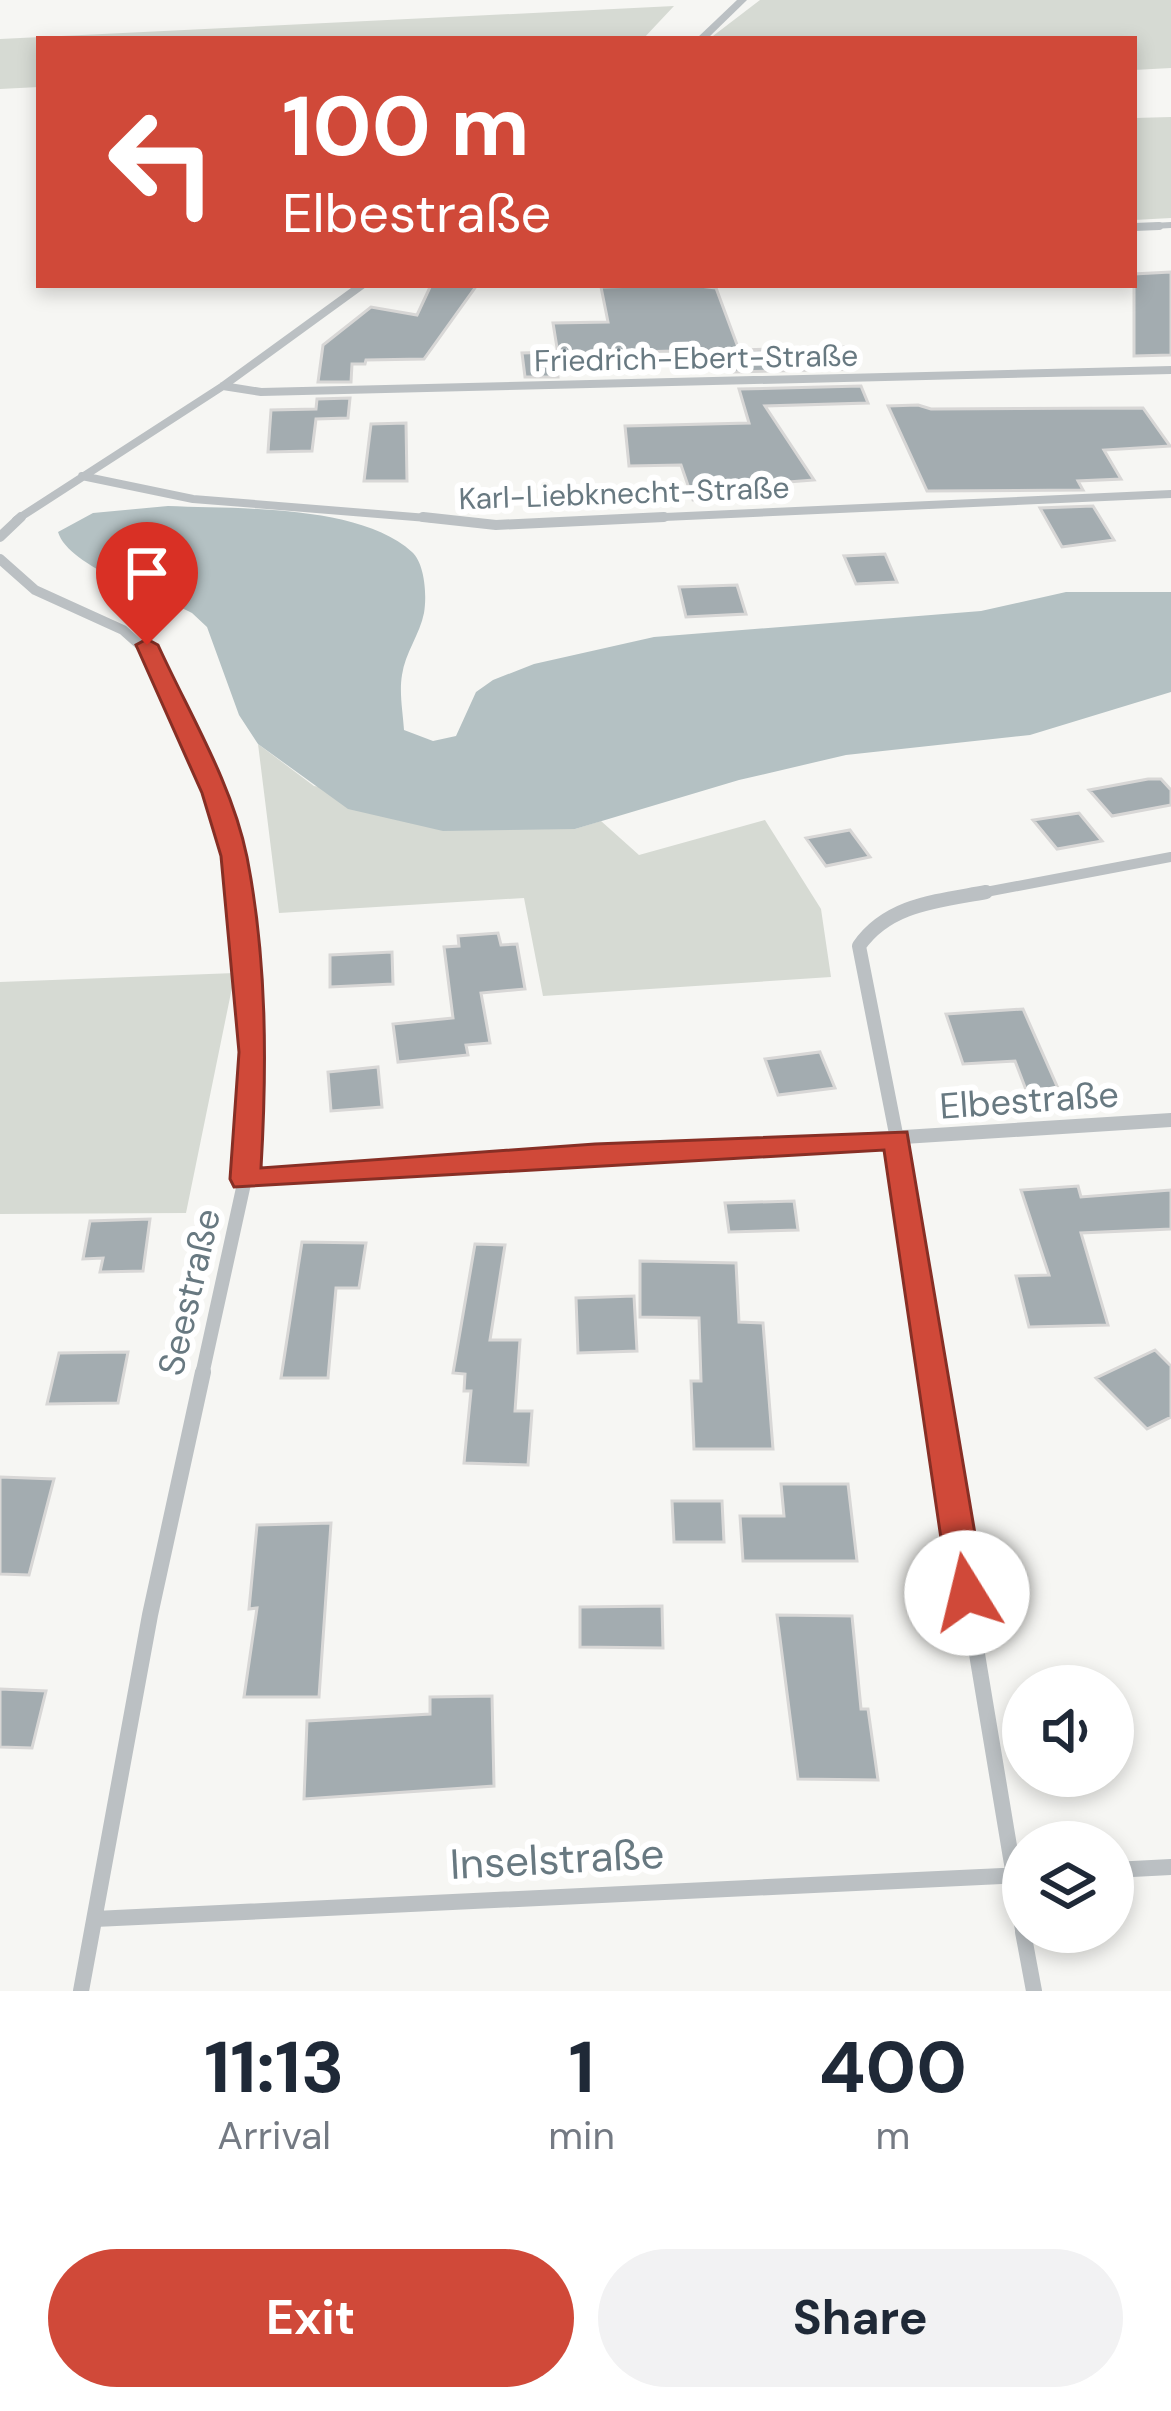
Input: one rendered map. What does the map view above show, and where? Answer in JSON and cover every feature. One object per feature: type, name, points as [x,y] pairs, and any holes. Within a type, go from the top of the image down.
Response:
[{"type":"street","points":[[704,36],[742,0]]},
{"type":"street","points":[[1137,226],[1171,225]]},
{"type":"street","points":[[0,537],[8,525],[224,386],[358,288]]},
{"type":"street","name":"Friedrich-Ebert-Straße","points":[[224,386],[282,392],[1171,370]]},
{"type":"street","name":"Karl-Liebknecht-Straße","points":[[82,476],[193,500],[296,504],[496,525],[1171,494]]},
{"type":"street","name":"Seestraße","points":[[0,559],[24,582],[105,619],[147,645],[159,662],[229,830],[254,1052],[245,1179],[168,1527],[81,1991]]},
{"type":"street","points":[[1009,1821],[928,1358],[897,1139],[859,946],[874,924],[915,904],[1171,857]]},
{"type":"street","name":"Elbestraße","points":[[245,1179],[1171,1120]]},
{"type":"street","points":[[1134,1869],[1171,1867]]},
{"type":"street","name":"Inselstraße","points":[[95,1919],[1002,1876]]},
{"type":"street","points":[[1027,1953],[1034,1991]]},
{"type":"shaded area","points":[[760,0],[1171,0],[1171,68],[1137,70],[1137,36],[713,36]]},
{"type":"shaded area","points":[[674,6],[646,36],[61,36]]},
{"type":"shaded area","points":[[36,37],[36,87],[0,89],[0,39]]},
{"type":"shaded area","points":[[1171,117],[1171,218],[1137,220],[1137,118]]},
{"type":"shaded area","points":[[168,506],[330,517],[389,536],[412,552],[422,572],[425,606],[402,675],[404,730],[433,741],[456,736],[476,692],[534,664],[654,637],[981,611],[1066,592],[1171,592],[1171,692],[1030,735],[846,755],[739,780],[575,829],[443,831],[348,809],[258,744],[239,715],[207,627],[192,613],[97,569],[66,545],[58,532],[93,513]]},
{"type":"shaded area","points":[[258,744],[314,786],[575,829],[601,821],[639,855],[765,820],[821,909],[831,977],[543,996],[524,898],[279,913]]},
{"type":"shaded area","points":[[235,973],[186,1213],[0,1214],[0,982]]},
{"type":"building","points":[[1171,272],[1171,355],[1134,356],[1137,274]]},
{"type":"building","points":[[430,288],[475,288],[424,359],[366,360],[352,364],[351,382],[318,382],[323,345],[371,307],[417,315]]},
{"type":"building","points":[[601,288],[716,288],[739,350],[844,347],[854,369],[734,372],[730,359],[676,361],[673,351],[558,354],[553,323],[608,322]]},
{"type":"building","points":[[555,352],[558,377],[525,377],[522,353]]},
{"type":"building","points":[[861,386],[868,403],[765,406],[814,480],[748,485],[753,497],[693,500],[681,465],[629,466],[625,426],[749,423],[739,389]]},
{"type":"building","points":[[350,398],[348,418],[316,419],[312,451],[268,452],[271,410],[316,409],[317,399]]},
{"type":"building","points":[[888,406],[931,409],[1143,408],[1170,446],[1104,450],[1121,479],[1078,481],[1083,490],[927,491]]},
{"type":"building","points":[[406,423],[407,481],[364,481],[371,424]]},
{"type":"building","points":[[1093,506],[1114,540],[1062,547],[1040,508]]},
{"type":"building","points":[[885,554],[897,582],[856,584],[844,556]]},
{"type":"building","points":[[737,585],[746,614],[686,617],[679,587]]},
{"type":"building","points":[[1161,779],[1171,790],[1171,805],[1112,816],[1089,790]]},
{"type":"building","points":[[1079,813],[1102,841],[1057,849],[1033,820]]},
{"type":"building","points":[[850,830],[870,857],[826,866],[806,838]]},
{"type":"building","points":[[498,933],[501,945],[517,944],[525,989],[481,993],[490,1043],[466,1045],[468,1055],[398,1062],[393,1024],[453,1018],[444,947],[459,946],[458,936]]},
{"type":"building","points":[[392,952],[393,984],[330,987],[330,955]]},
{"type":"building","points":[[1023,1009],[1060,1093],[1028,1095],[1015,1061],[963,1064],[946,1014]]},
{"type":"building","points":[[820,1052],[835,1088],[778,1095],[765,1059]]},
{"type":"building","points":[[378,1067],[382,1107],[331,1111],[328,1072]]},
{"type":"building","points":[[1078,1186],[1081,1197],[1171,1190],[1171,1229],[1081,1233],[1108,1325],[1029,1327],[1016,1276],[1049,1275],[1021,1190]]},
{"type":"building","points":[[794,1201],[798,1230],[729,1232],[725,1203]]},
{"type":"building","points":[[150,1219],[143,1271],[100,1272],[103,1258],[83,1259],[90,1221]]},
{"type":"building","points":[[302,1242],[366,1243],[359,1288],[336,1288],[328,1378],[281,1378]]},
{"type":"building","points":[[475,1244],[505,1245],[490,1340],[520,1340],[515,1411],[532,1411],[528,1465],[464,1463],[471,1391],[464,1391],[465,1374],[453,1373]]},
{"type":"building","points":[[640,1261],[736,1263],[739,1322],[763,1323],[773,1449],[694,1449],[691,1381],[701,1381],[699,1318],[640,1317]]},
{"type":"building","points":[[634,1296],[637,1351],[578,1353],[576,1298]]},
{"type":"building","points":[[1155,1350],[1171,1366],[1171,1417],[1147,1429],[1096,1378]]},
{"type":"building","points":[[128,1352],[118,1403],[47,1404],[59,1353]]},
{"type":"building","points":[[0,1477],[54,1479],[29,1575],[0,1574]]},
{"type":"building","points":[[781,1484],[848,1484],[857,1561],[743,1561],[740,1516],[784,1516]]},
{"type":"building","points":[[672,1501],[722,1501],[724,1542],[674,1542]]},
{"type":"building","points":[[331,1523],[319,1697],[244,1697],[257,1608],[249,1609],[257,1525]]},
{"type":"building","points":[[662,1606],[663,1648],[580,1647],[580,1607]]},
{"type":"building","points":[[777,1615],[852,1616],[861,1709],[868,1709],[878,1780],[798,1779]]},
{"type":"building","points":[[0,1689],[46,1691],[32,1748],[0,1747]]},
{"type":"building","points":[[492,1696],[494,1786],[304,1799],[307,1721],[430,1714],[430,1697]]},
{"type":"route","points":[[147,645],[159,662],[202,775],[214,793],[234,856],[254,1052],[245,1179],[897,1139],[967,1593]]}]
